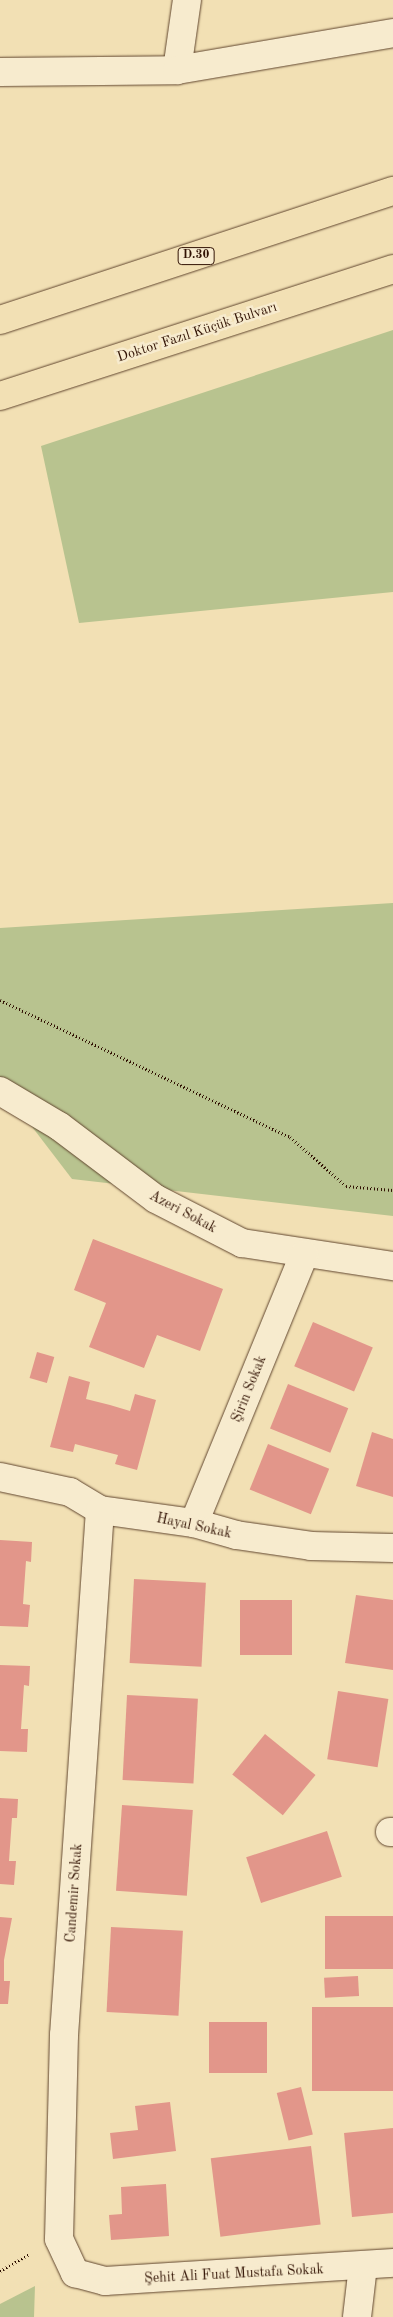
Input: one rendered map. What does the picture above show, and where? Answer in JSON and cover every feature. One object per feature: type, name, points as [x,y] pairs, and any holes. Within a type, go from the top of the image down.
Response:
[{"type":"highway","name":"D.30","points":[[0,320],[393,191]]},
{"type":"highway","name":"Doktor Fazıl Küçük Bulvarı","points":[[0,396],[393,269]]},
{"type":"street","points":[[177,70],[187,0]]},
{"type":"street","points":[[0,72],[177,70],[393,33]]},
{"type":"street","name":"Azeri Sokak","points":[[0,1091],[59,1126],[156,1199],[242,1242],[304,1255],[393,1266]]},
{"type":"street","name":"Şirin Sokak","points":[[194,1523],[304,1255]]},
{"type":"street","name":"Hayal Sokak","points":[[0,1477],[70,1492],[100,1510],[194,1523],[236,1535],[311,1546],[393,1548]]},
{"type":"street","name":"Candemir Sokak","points":[[75,2273],[59,2239],[64,2035],[100,1510]]},
{"type":"street","name":"Şehit Ali Fuat Mustafa Sokak","points":[[75,2273],[105,2281],[393,2263]]},
{"type":"street","points":[[357,2317],[364,2266]]},
{"type":"path","points":[[0,1000],[290,1137],[346,1186],[393,1190]]},
{"type":"green space","points":[[393,330],[393,592],[79,623],[41,446]]},
{"type":"green space","points":[[393,903],[393,1216],[72,1179],[0,1085],[0,928]]},
{"type":"green space","points":[[35,2286],[34,2317],[0,2317],[0,2304]]},
{"type":"building","points":[[93,1239],[223,1289],[200,1351],[157,1335],[144,1368],[89,1347],[106,1303],[74,1290]]},
{"type":"building","points":[[313,1322],[373,1347],[354,1392],[294,1366]]},
{"type":"building","points":[[37,1352],[54,1357],[47,1383],[30,1378]]},
{"type":"building","points":[[69,1376],[90,1382],[86,1399],[130,1411],[135,1394],[156,1400],[137,1470],[115,1464],[118,1455],[75,1444],[73,1452],[50,1447]]},
{"type":"building","points":[[288,1384],[348,1408],[330,1453],[270,1429]]},
{"type":"building","points":[[372,1432],[393,1439],[393,1497],[356,1486]]},
{"type":"building","points":[[268,1444],[329,1469],[311,1514],[250,1489]]},
{"type":"building","points":[[0,1540],[32,1542],[31,1562],[26,1561],[23,1604],[30,1605],[28,1627],[0,1626]]},
{"type":"building","points":[[134,1579],[206,1583],[202,1667],[130,1663]]},
{"type":"building","points":[[356,1595],[393,1600],[393,1670],[345,1663]]},
{"type":"building","points":[[240,1600],[292,1600],[292,1655],[240,1655]]},
{"type":"building","points":[[0,1665],[30,1666],[29,1686],[24,1685],[21,1729],[28,1729],[27,1752],[0,1751]]},
{"type":"building","points":[[338,1691],[388,1699],[378,1767],[327,1759]]},
{"type":"building","points":[[127,1695],[198,1699],[193,1784],[123,1780]]},
{"type":"building","points":[[265,1734],[316,1775],[283,1815],[232,1774]]},
{"type":"building","points":[[0,1798],[18,1799],[17,1818],[12,1818],[9,1861],[16,1861],[14,1885],[0,1884]]},
{"type":"building","points":[[122,1805],[193,1810],[187,1896],[116,1891]]},
{"type":"building","points":[[327,1831],[342,1877],[261,1903],[246,1857]]},
{"type":"building","points":[[325,1916],[393,1916],[393,1969],[325,1969]]},
{"type":"building","points":[[0,1917],[12,1918],[4,1960],[4,1981],[10,1981],[8,2004],[0,2004]]},
{"type":"building","points":[[111,1927],[183,1931],[178,2016],[107,2012]]},
{"type":"building","points":[[358,1976],[359,1996],[325,1998],[324,1978]]},
{"type":"building","points":[[312,2007],[393,2007],[393,2091],[312,2091]]},
{"type":"building","points":[[209,2022],[267,2022],[267,2073],[209,2073]]},
{"type":"building","points":[[301,2087],[313,2135],[289,2141],[277,2093]]},
{"type":"building","points":[[170,2102],[176,2151],[113,2159],[110,2133],[138,2130],[135,2106]]},
{"type":"building","points":[[393,2128],[393,2213],[352,2217],[344,2133]]},
{"type":"building","points":[[311,2146],[321,2224],[220,2237],[211,2158]]},
{"type":"building","points":[[166,2184],[169,2236],[111,2240],[109,2215],[122,2214],[121,2187]]}]
